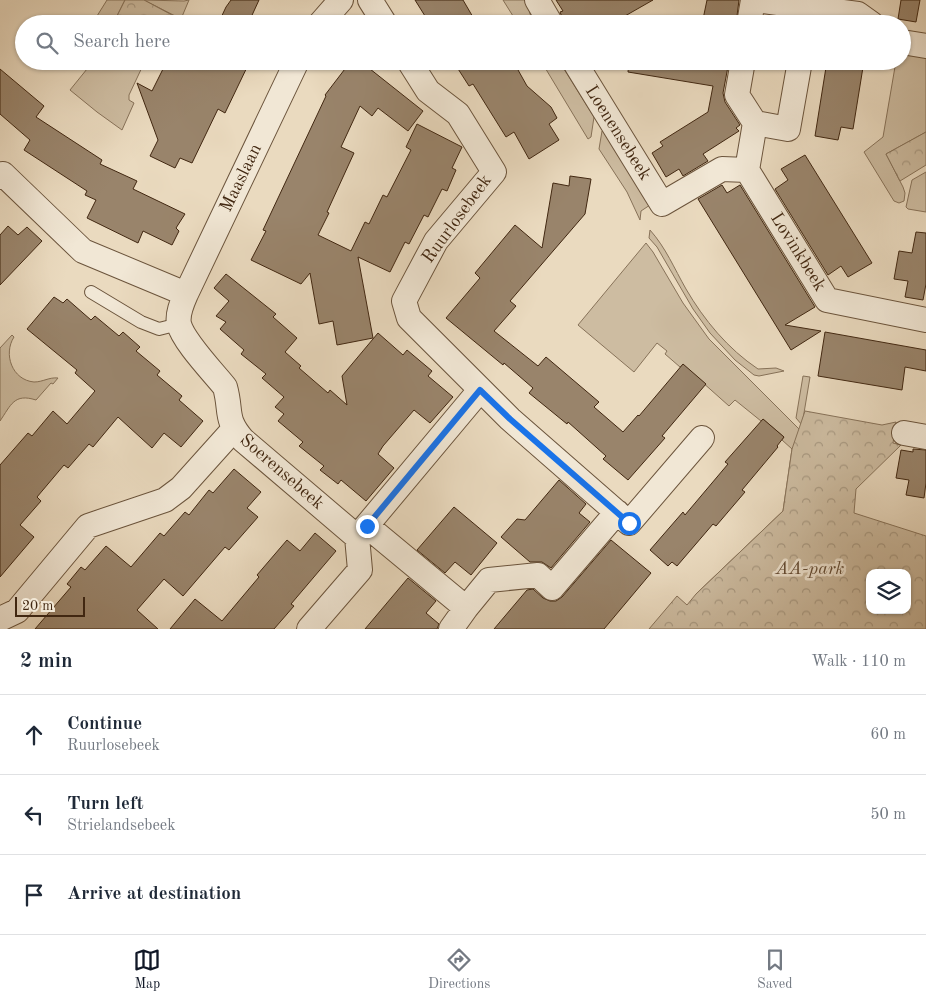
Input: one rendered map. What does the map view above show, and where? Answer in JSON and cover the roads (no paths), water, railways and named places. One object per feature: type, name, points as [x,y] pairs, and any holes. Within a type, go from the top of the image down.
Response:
[{"type":"street","points":[[328,15],[341,0]]},
{"type":"street","points":[[370,0],[379,15]]},
{"type":"street","points":[[537,0],[546,15]]},
{"type":"street","points":[[751,15],[754,0],[805,15]]},
{"type":"street","points":[[833,15],[859,15]]},
{"type":"street","points":[[911,44],[926,46]]},
{"type":"street","name":"Maaslaan","points":[[186,294],[293,70]]},
{"type":"street","name":"Ruurlosebeek","points":[[415,70],[428,91],[458,114],[494,172],[436,242],[404,300],[409,318],[510,419],[629,523],[702,438]]},
{"type":"street","name":"Loenensebeek","points":[[580,70],[662,204],[722,169],[747,170]]},
{"type":"street","points":[[741,70],[737,95],[755,123],[747,170]]},
{"type":"street","points":[[755,123],[788,130],[798,70]]},
{"type":"street","name":"Lovinkbeek","points":[[747,170],[827,300],[926,320]]},
{"type":"street","points":[[1,174],[83,251],[186,294],[179,310],[179,324]]},
{"type":"street","name":"Soerensebeek","points":[[179,324],[185,337],[225,386],[228,396],[229,419],[234,429],[244,440],[466,608]]},
{"type":"street","points":[[309,629],[360,570],[362,531],[480,390]]},
{"type":"street","points":[[0,619],[17,610],[88,526],[165,500],[181,488],[234,429]]},
{"type":"street","points":[[451,629],[489,580],[538,575],[552,588],[617,512]]},
{"type":"lane","points":[[91,292],[141,322],[159,329],[179,324]]},
{"type":"park label","name":"AA-park","points":[[810,569]]}]
